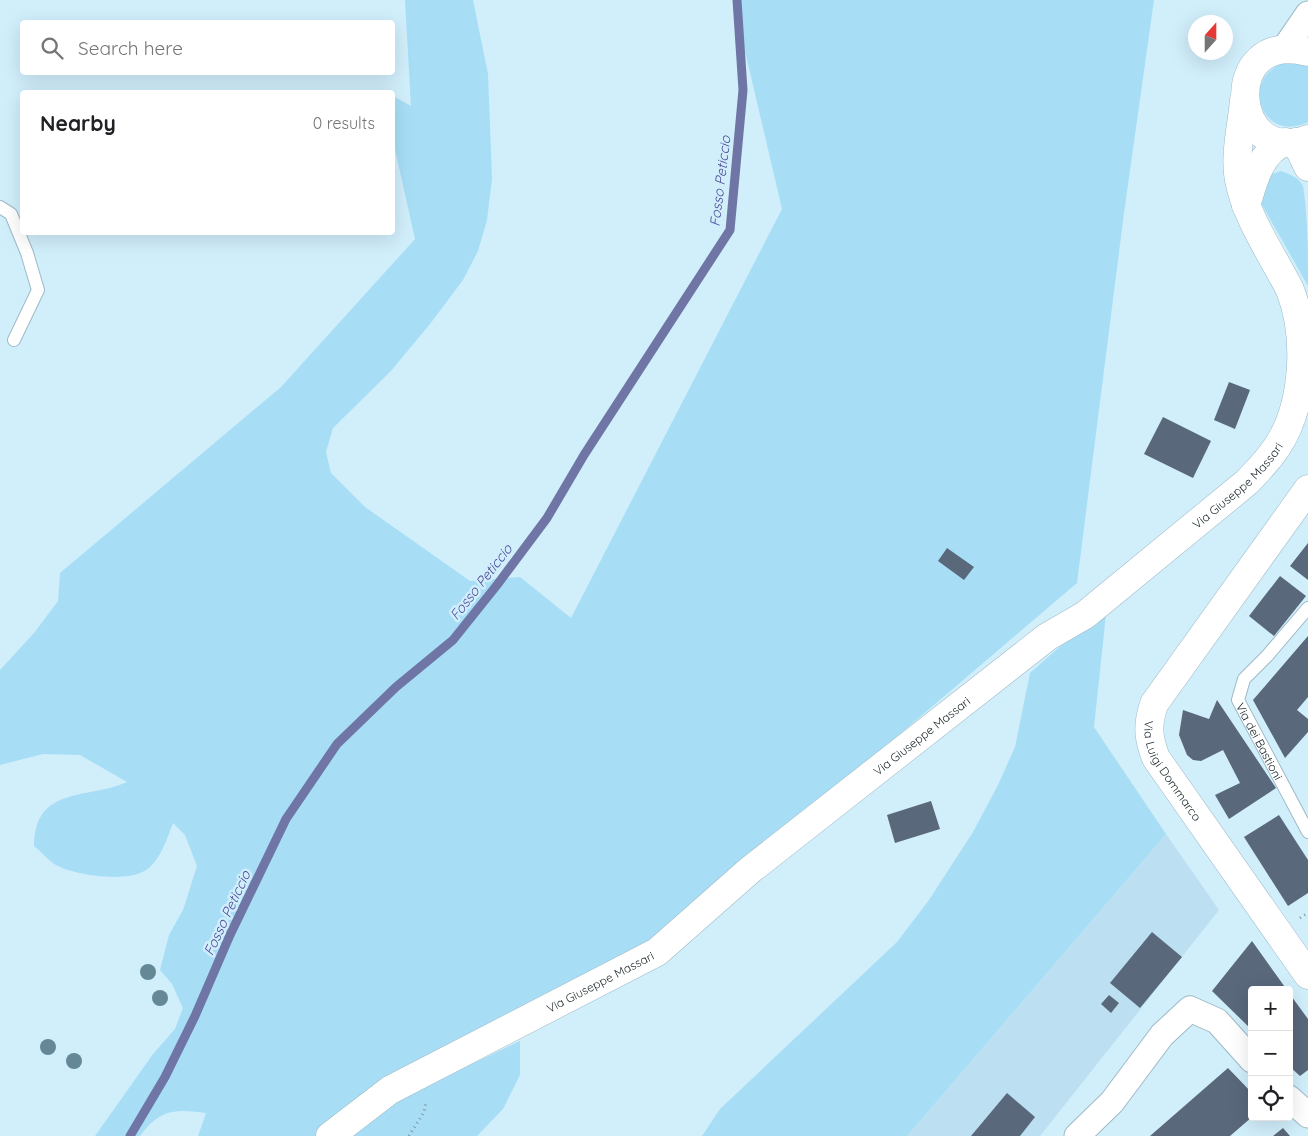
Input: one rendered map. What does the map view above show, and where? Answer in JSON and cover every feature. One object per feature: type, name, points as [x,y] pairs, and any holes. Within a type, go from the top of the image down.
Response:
[{"type":"street","points":[[1296,50],[1308,14]]},
{"type":"street","name":"Via Giuseppe Massari","points":[[330,1136],[390,1090],[657,952],[750,870],[1047,637],[1085,615],[1247,482],[1278,446],[1286,431],[1297,397],[1304,355],[1303,333],[1297,305],[1246,206],[1238,178],[1244,86],[1249,72],[1258,61],[1270,53],[1296,50]]},
{"type":"street","points":[[1244,100],[1246,111],[1257,128],[1266,135],[1296,141]]},
{"type":"street","points":[[1296,141],[1308,167]]},
{"type":"street","points":[[1246,206],[1265,158],[1273,148],[1296,141]]},
{"type":"street","name":"Via Luigi Dommarco","points":[[1308,489],[1154,704],[1149,719],[1148,734],[1156,758],[1308,975]]},
{"type":"street","points":[[1077,1136],[1112,1102],[1162,1034],[1190,1009],[1217,1021],[1248,1056]]},
{"type":"street","points":[[1293,1102],[1308,1115]]},
{"type":"lane","points":[[0,207],[11,214],[27,253],[38,290],[14,340]]},
{"type":"lane","name":"Via dei Bastioni","points":[[1308,609],[1244,679],[1238,700],[1308,832]]},
{"type":"shaded area","points":[[405,0],[473,0],[488,74],[492,179],[487,220],[478,251],[463,280],[430,324],[390,372],[333,428],[326,452],[331,473],[365,507],[470,581],[520,577],[571,618],[782,209],[733,0],[1154,0],[1124,213],[1077,583],[669,931],[321,1136],[198,1136],[206,1113],[177,1111],[154,1120],[140,1136],[95,1136],[153,1054],[175,1029],[183,1008],[172,984],[160,970],[169,935],[183,910],[197,866],[185,835],[173,823],[164,846],[150,867],[142,872],[119,877],[105,877],[67,870],[52,862],[34,846],[37,826],[43,813],[53,804],[66,798],[127,782],[80,755],[43,754],[0,765],[0,670],[34,633],[58,601],[60,573],[281,387],[415,239],[395,149],[395,97],[411,106]]},
{"type":"shaded area","points":[[1280,64],[1301,64],[1308,67],[1308,122],[1293,126],[1280,125],[1270,119],[1262,110],[1259,98],[1260,86],[1267,74]]},
{"type":"shaded area","points":[[1281,171],[1294,177],[1303,186],[1307,223],[1308,286],[1261,203],[1261,194],[1272,174]]},
{"type":"shaded area","points":[[1107,605],[1094,727],[1166,834],[907,1136],[702,1136],[720,1109],[897,942],[929,900],[973,832],[998,785],[1015,747],[1030,673]]},
{"type":"shaded area","points":[[1166,834],[1219,910],[1040,1136],[907,1136]]},
{"type":"shaded area","points":[[520,1041],[520,1075],[503,1109],[477,1136],[344,1136],[385,1103],[428,1085]]},
{"type":"building","points":[[1229,382],[1250,390],[1235,429],[1214,420]]},
{"type":"building","points":[[1163,417],[1211,441],[1193,478],[1144,454]]},
{"type":"building","points":[[1308,543],[1308,580],[1290,566]]},
{"type":"building","points":[[947,548],[974,567],[964,580],[938,561]]},
{"type":"building","points":[[1280,576],[1306,596],[1274,636],[1249,616]]},
{"type":"building","points":[[1308,636],[1308,697],[1297,710],[1308,719],[1308,732],[1285,758],[1253,700]]},
{"type":"building","points":[[1217,700],[1276,788],[1229,819],[1215,795],[1240,783],[1223,750],[1201,761],[1193,760],[1187,755],[1179,735],[1183,710],[1209,719]]},
{"type":"building","points":[[931,801],[940,829],[895,843],[887,815]]},
{"type":"building","points":[[1279,815],[1308,860],[1308,893],[1288,906],[1244,837]]},
{"type":"building","points":[[1152,932],[1182,957],[1140,1008],[1110,983]]},
{"type":"building","points":[[1252,941],[1284,986],[1248,986],[1248,1026],[1212,991]]},
{"type":"building","points":[[1109,995],[1119,1003],[1111,1013],[1101,1004]]},
{"type":"building","points":[[1293,998],[1308,1019],[1308,1070],[1300,1076],[1293,1070]]},
{"type":"building","points":[[1228,1068],[1248,1089],[1248,1120],[1230,1136],[1150,1136]]},
{"type":"building","points":[[1007,1093],[1035,1117],[1020,1136],[971,1136]]},
{"type":"building","points":[[1283,1128],[1290,1136],[1273,1136]]},
{"type":"waterway","name":"Fosso Peticcio","points":[[130,1136],[165,1077],[286,819],[337,744],[396,687],[453,640],[497,585],[547,518],[584,455],[730,230],[743,90],[737,0]]}]
